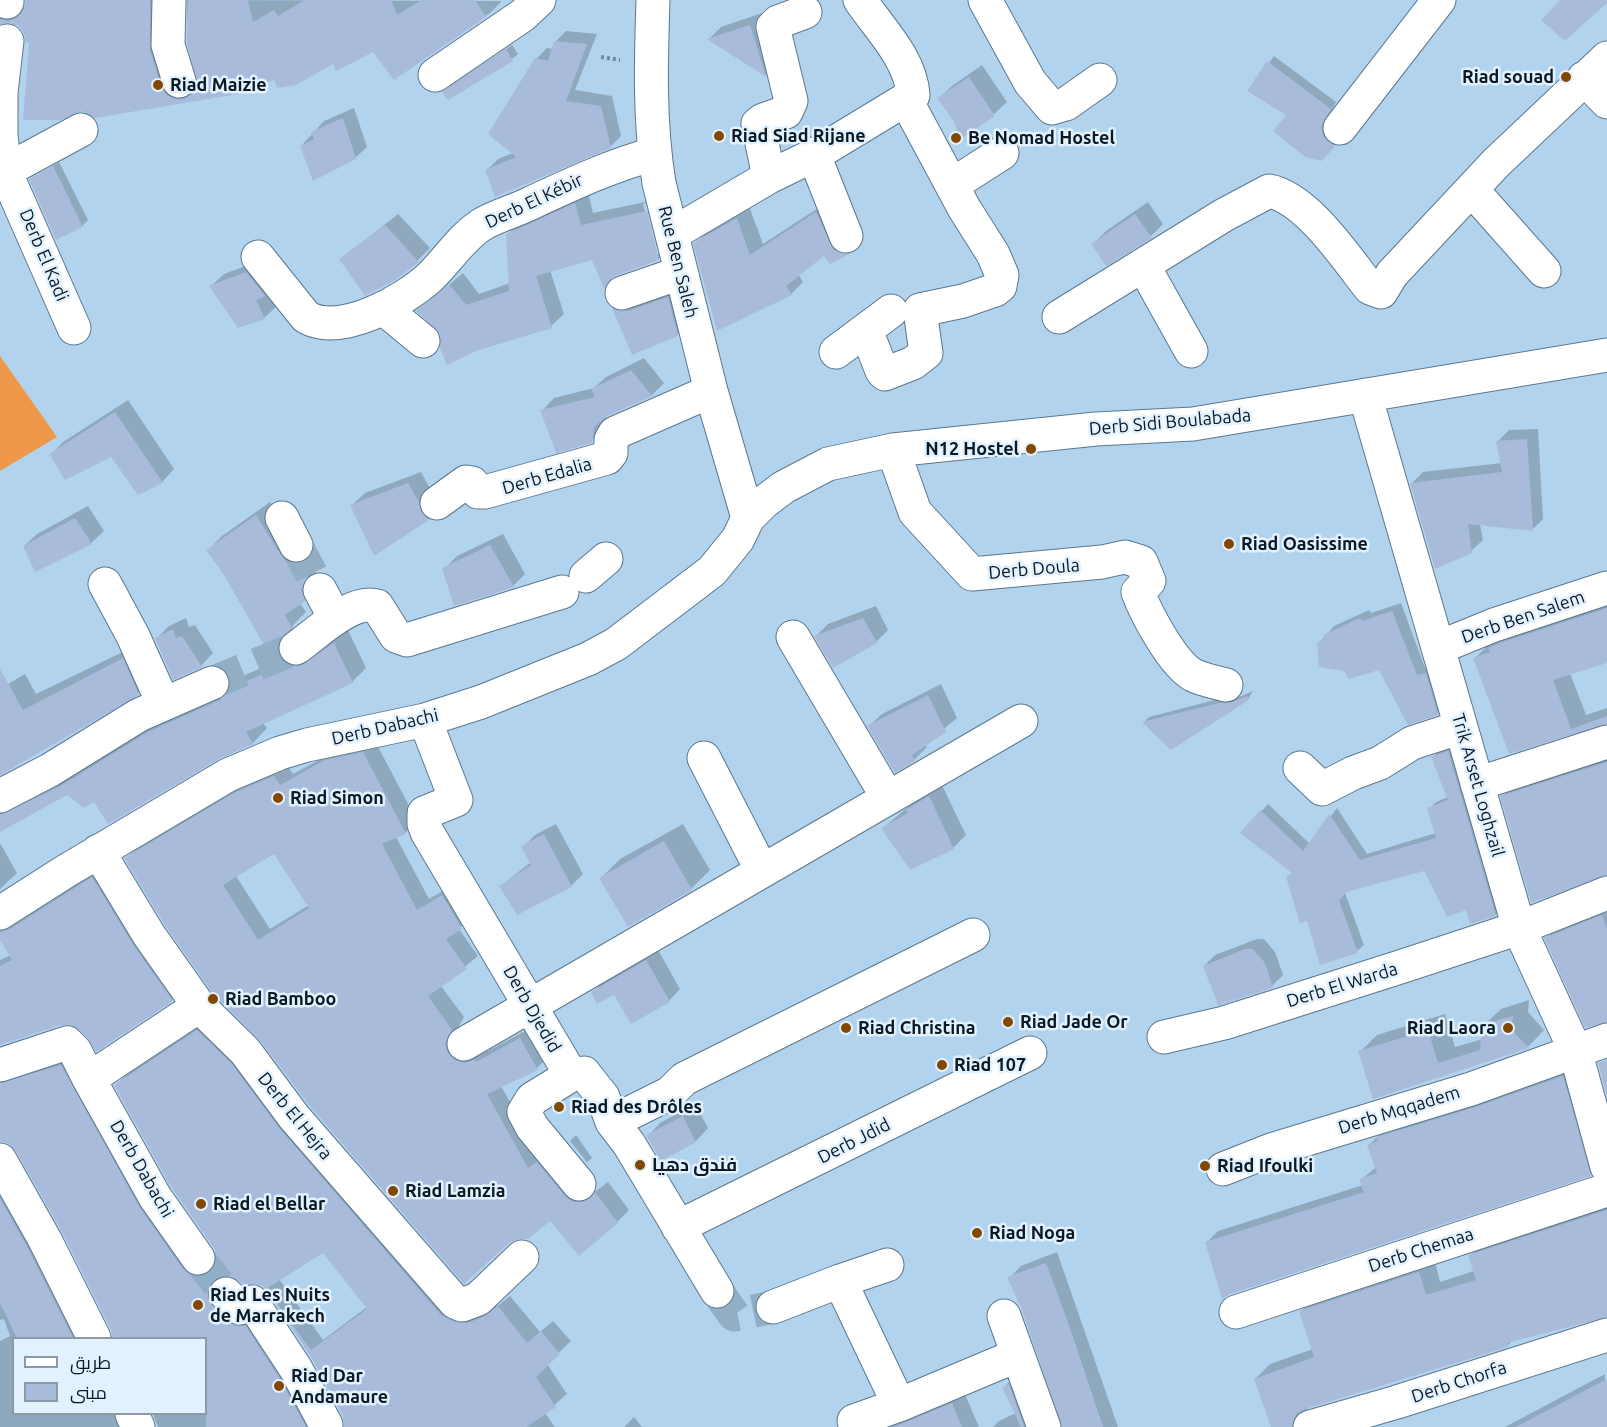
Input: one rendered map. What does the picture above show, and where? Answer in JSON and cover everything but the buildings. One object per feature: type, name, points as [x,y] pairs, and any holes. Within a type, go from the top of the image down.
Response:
[{"type":"street","points":[[169,0],[168,45],[172,51],[179,81]]},
{"type":"street","points":[[435,75],[523,15],[539,0]]},
{"type":"street","name":"Rue Ben Saleh","points":[[652,0],[651,65],[654,154],[680,273],[748,518]]},
{"type":"street","points":[[672,234],[769,177],[814,155],[913,95],[908,73],[881,26],[860,0]]},
{"type":"street","points":[[1340,128],[1439,0]]},
{"type":"street","points":[[996,4],[1030,82],[1052,108],[1066,104],[1100,80]]},
{"type":"street","points":[[769,177],[758,124],[786,112],[791,101],[773,27],[778,22],[804,12]]},
{"type":"street","name":"Derb El Kadi","points":[[7,41],[1,114],[5,171],[74,328]]},
{"type":"street","points":[[1059,317],[1224,215],[1269,191],[1281,195],[1315,222],[1370,288],[1378,292],[1383,289],[1392,274],[1496,163],[1595,68],[1607,102]]},
{"type":"street","points":[[836,352],[879,320],[882,371],[885,374],[891,373],[926,353],[919,318],[920,310],[976,297],[1000,286],[1000,267],[906,100]]},
{"type":"street","points":[[5,171],[81,130]]},
{"type":"street","points":[[952,185],[1002,153]]},
{"type":"street","name":"Derb El Kébir","points":[[258,257],[306,316],[317,323],[351,320],[383,308],[418,288],[463,240],[482,225],[596,172],[654,154]]},
{"type":"street","points":[[814,155],[846,236]]},
{"type":"street","points":[[1472,190],[1544,271]]},
{"type":"street","points":[[1143,265],[1191,351]]},
{"type":"street","points":[[622,293],[680,273]]},
{"type":"street","points":[[383,308],[423,341]]},
{"type":"street","name":"Derb Sidi Boulabada","points":[[748,518],[784,487],[828,464],[893,450],[1096,429],[1193,424],[1607,355]]},
{"type":"street","name":"Derb Edalia","points":[[437,503],[466,482],[472,483],[478,492],[485,492],[607,458],[611,453],[611,440],[615,433],[711,391]]},
{"type":"street","name":"Trik Arset Loghzail","points":[[1365,395],[1440,647],[1519,928],[1575,1050],[1607,1167]]},
{"type":"street","name":"Derb Doula","points":[[893,450],[915,512],[972,574],[1102,562],[1125,557],[1141,562],[1149,581],[1138,592],[1144,609],[1169,650],[1192,674],[1226,685]]},
{"type":"street","name":"Derb Dabachi","points":[[0,913],[98,851],[228,776],[280,753],[425,720],[481,702],[588,659],[616,644],[712,571],[738,539],[748,518]]},
{"type":"street","points":[[296,648],[335,618],[370,604],[377,606],[399,639],[407,640],[585,576]]},
{"type":"street","points":[[105,584],[134,636],[164,703]]},
{"type":"street","name":"Derb Ben Salem","points":[[1440,647],[1494,625],[1607,588]]},
{"type":"street","points":[[320,590],[335,618]]},
{"type":"street","points":[[793,637],[888,798]]},
{"type":"street","points":[[0,796],[50,770],[139,714],[212,683]]},
{"type":"street","name":"Derb Djedid","points":[[425,720],[456,801],[424,813],[424,824],[571,1075]]},
{"type":"street","points":[[464,1044],[1021,721]]},
{"type":"street","points":[[1300,768],[1322,789],[1353,773],[1380,763],[1412,743],[1461,727]]},
{"type":"street","points":[[1477,784],[1607,742]]},
{"type":"street","points":[[704,758],[762,871]]},
{"type":"street","name":"Derb El Hejra","points":[[98,851],[149,935],[199,1006],[245,1051],[294,1118],[455,1302],[462,1305],[478,1299],[522,1257]]},
{"type":"street","name":"Derb El Warda","points":[[1164,1037],[1224,1023],[1519,928],[1607,893]]},
{"type":"street","points":[[612,1122],[670,1093],[684,1079],[974,934]]},
{"type":"street","points":[[89,1079],[199,1006]]},
{"type":"street","name":"Derb Mqqadem","points":[[1224,1169],[1282,1147],[1471,1089],[1607,1040]]},
{"type":"street","name":"Derb Dabachi","points":[[0,1065],[67,1043],[75,1051],[155,1197],[198,1258]]},
{"type":"street","name":"Derb Jdid","points":[[678,1227],[1030,1053]]},
{"type":"street","points":[[579,1184],[532,1127],[524,1112],[532,1099],[571,1075],[584,1073],[603,1097],[612,1122],[629,1144],[717,1291]]},
{"type":"street","points":[[0,1160],[45,1240],[94,1337]]},
{"type":"street","name":"Derb Chemaa","points":[[1236,1312],[1607,1190]]},
{"type":"street","points":[[773,1307],[887,1265]]},
{"type":"street","points":[[840,1281],[899,1405]]},
{"type":"street","points":[[226,1294],[240,1308],[252,1302],[296,1370],[326,1425]]},
{"type":"street","points":[[1004,1316],[1044,1427]]},
{"type":"street","name":"Derb Chorfa","points":[[1310,1427],[1397,1402],[1607,1335]]},
{"type":"street","points":[[854,1421],[899,1405],[1018,1355]]},
{"type":"shaded area","points":[[0,356],[57,437],[0,471]]},
{"type":"tunnel","points":[[296,545],[320,590]]},
{"type":"tunnel","points":[[212,683],[296,648]]},
{"type":"tunnel","points":[[198,1258],[226,1294]]},
{"type":"tunnel","points":[[717,1291],[734,1315],[773,1307]]},
{"type":"place","name":"Riad souad","points":[[1566,77]]},
{"type":"place","name":"Riad Maizie","points":[[158,85]]},
{"type":"place","name":"Riad Siad Rijane","points":[[719,136]]},
{"type":"place","name":"Be Nomad Hostel","points":[[956,138]]},
{"type":"place","name":"N12 Hostel","points":[[1031,449]]},
{"type":"place","name":"Riad Oasissime","points":[[1229,544]]},
{"type":"place","name":"Riad Simon","points":[[278,798]]},
{"type":"place","name":"Riad Bamboo","points":[[213,999]]},
{"type":"place","name":"Riad Jade Or","points":[[1008,1022]]},
{"type":"place","name":"Riad Christina","points":[[846,1028]]},
{"type":"place","name":"Riad Laora","points":[[1508,1028]]},
{"type":"place","name":"Riad 107","points":[[942,1065]]},
{"type":"place","name":"Riad des Drôles","points":[[559,1107]]},
{"type":"place","name":"فندق دهيا","points":[[640,1165]]},
{"type":"place","name":"Riad Ifoulki","points":[[1205,1166]]},
{"type":"place","name":"Riad Lamzia","points":[[393,1191]]},
{"type":"place","name":"Riad el Bellar","points":[[201,1204]]},
{"type":"place","name":"Riad Noga","points":[[977,1233]]},
{"type":"place","name":"Riad Les Nuits de Marrakech","points":[[198,1305]]},
{"type":"place","name":"Riad Dar Andamaure","points":[[279,1386]]}]
